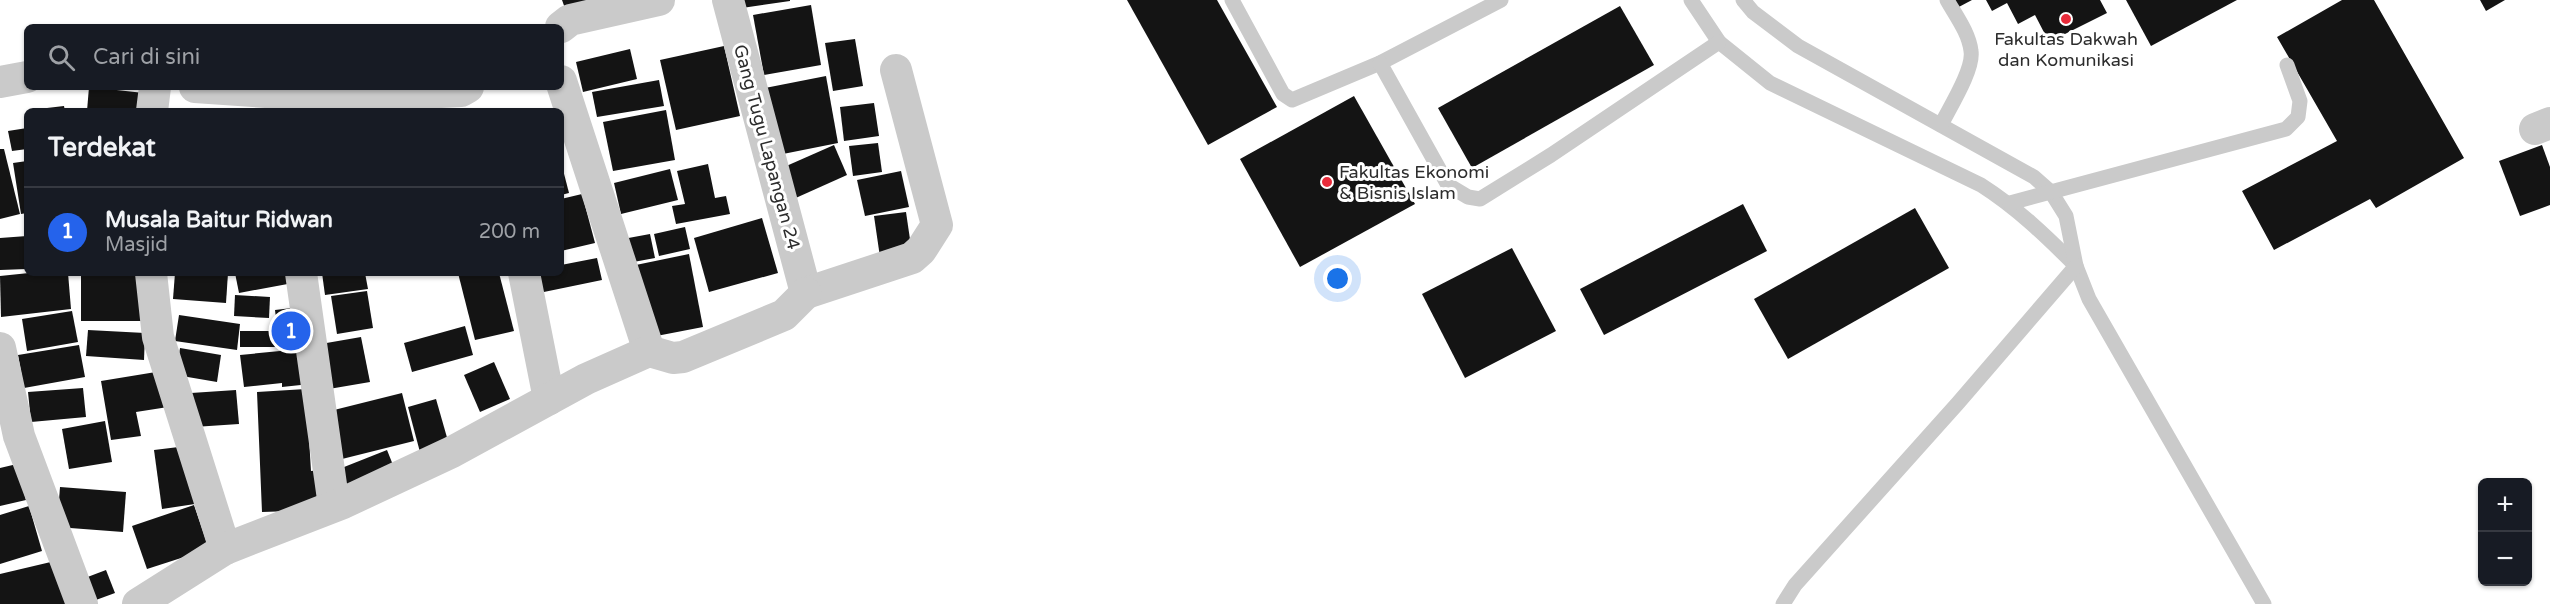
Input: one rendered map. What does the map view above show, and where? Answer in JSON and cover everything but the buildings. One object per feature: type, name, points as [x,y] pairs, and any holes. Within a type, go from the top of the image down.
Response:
[{"type":"street","points":[[564,25],[570,20],[659,0]]},
{"type":"street","name":"Gang Tugu Lapangan 24","points":[[728,0],[806,293]]},
{"type":"street","points":[[138,604],[225,549],[334,506],[452,452],[549,399],[649,351],[673,358],[683,357],[784,315],[806,293],[912,258],[921,250],[937,225],[896,70]]},
{"type":"street","points":[[0,82],[24,78]]},
{"type":"street","points":[[152,108],[155,90]]},
{"type":"street","points":[[211,90],[275,102],[339,97],[419,102],[463,90]]},
{"type":"street","points":[[564,90],[649,351]]},
{"type":"street","points":[[151,276],[158,337],[225,549]]},
{"type":"street","points":[[301,276],[334,506]]},
{"type":"street","points":[[525,276],[549,399]]},
{"type":"street","points":[[0,348],[19,436],[82,604]]},
{"type":"lane","points":[[1232,0],[1282,94],[1292,100],[1380,63],[1501,0]]},
{"type":"lane","points":[[1691,0],[1719,42],[1770,83],[1981,185],[2010,204],[2037,227],[2076,266]]},
{"type":"lane","points":[[1743,0],[1753,12],[1798,46],[2034,177],[2051,192],[2066,216],[2076,266],[2089,299],[2264,604]]},
{"type":"lane","points":[[1941,125],[1967,72],[1972,53],[1967,35],[1947,0]]},
{"type":"lane","points":[[1380,63],[1448,184],[1468,197],[1480,199],[1551,155],[1719,42]]},
{"type":"lane","points":[[2010,204],[2286,129],[2298,117],[2300,101],[2287,64]]},
{"type":"lane","points":[[1783,604],[1795,585],[1958,403],[2076,266]]},
{"type":"place","name":"Fakultas Dakwah dan Komunikasi","points":[[2066,19]]},
{"type":"place","name":"Fakultas Ekonomi & Bisnis Islam","points":[[1327,182]]},
{"type":"place","name":"Musala Baitur Ridwan","points":[[291,331]]}]
